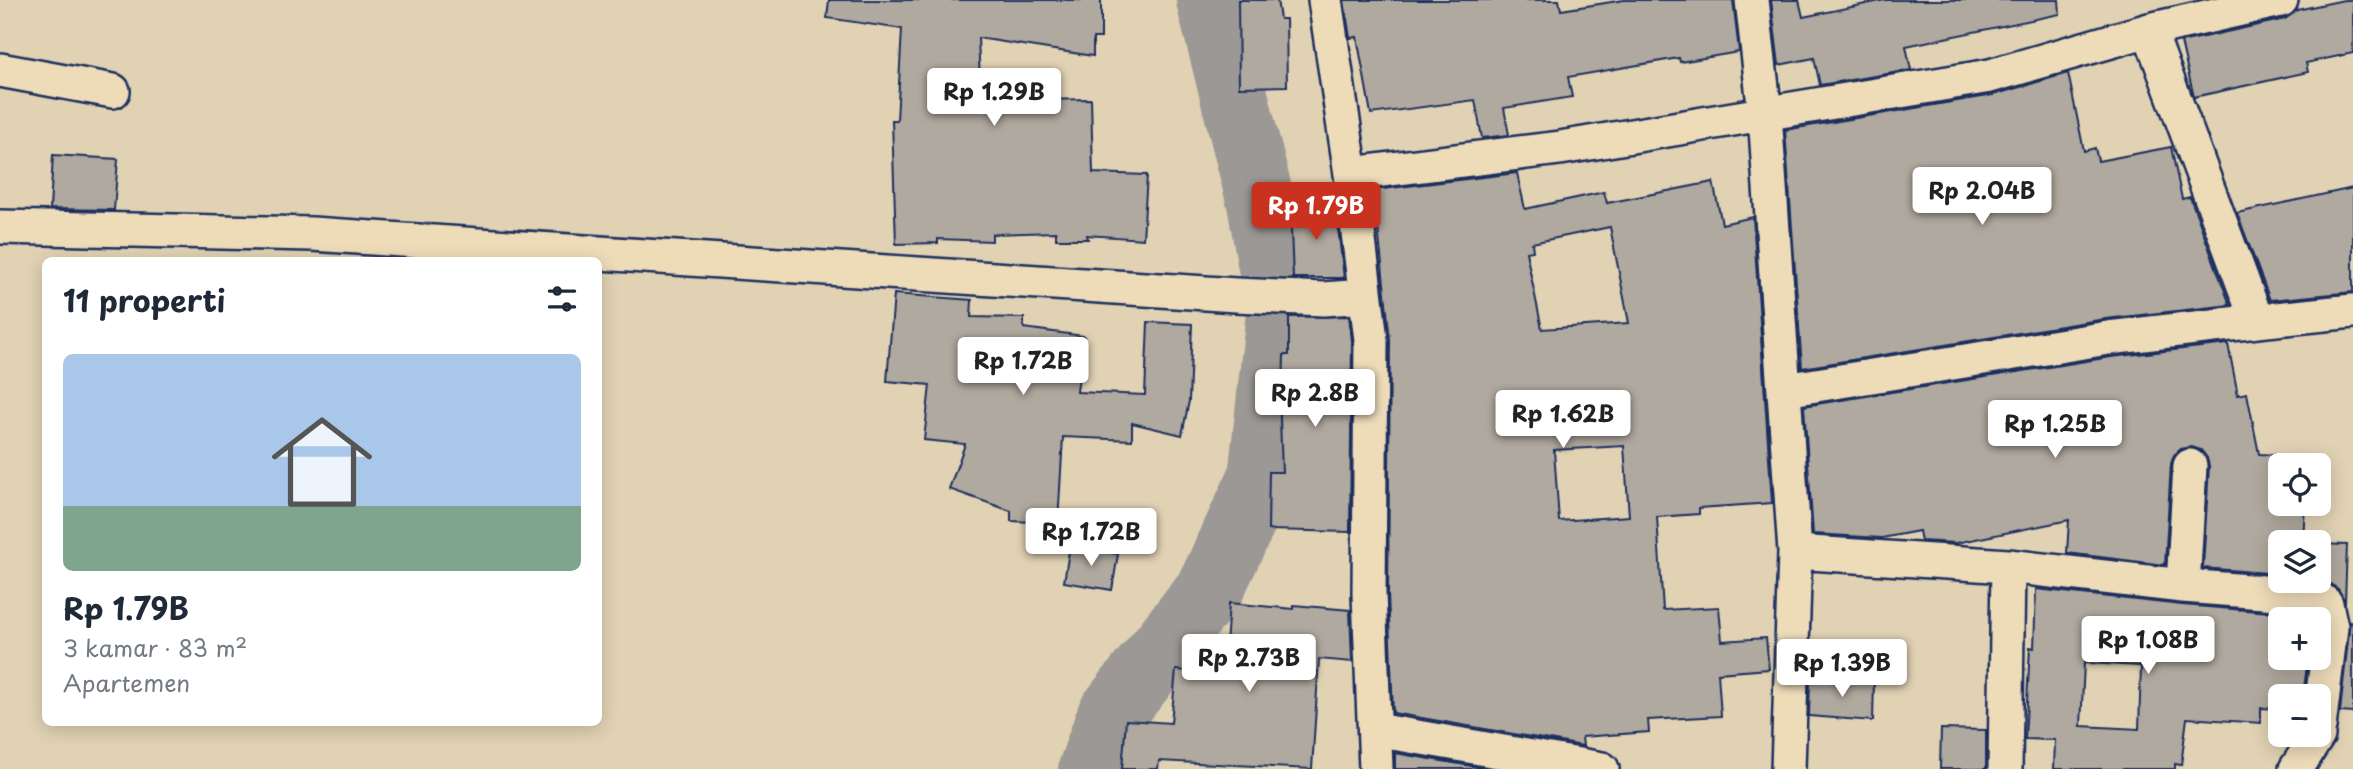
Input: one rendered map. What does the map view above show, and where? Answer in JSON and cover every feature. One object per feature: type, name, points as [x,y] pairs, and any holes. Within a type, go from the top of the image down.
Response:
[{"type":"street","points":[[1325,0],[1351,174],[1371,340],[1369,594],[1376,769]]},
{"type":"street","points":[[1752,0],[1765,114],[1795,552],[1788,769]]},
{"type":"street","points":[[1351,174],[1560,148],[1990,76],[2149,30],[2281,0]]},
{"type":"street","points":[[2149,30],[2257,321]]},
{"type":"street","points":[[0,70],[113,91]]},
{"type":"street","points":[[0,228],[312,234],[1236,295],[1324,299],[1365,296]]},
{"type":"street","points":[[1785,390],[2108,338],[2353,310]]},
{"type":"street","points":[[2183,586],[2190,466]]},
{"type":"street","points":[[1795,552],[2008,566],[2183,586],[2316,596],[2326,604],[2330,627],[2324,684]]},
{"type":"street","points":[[2005,769],[2008,566]]},
{"type":"street","points":[[1376,730],[1554,765],[1602,769]]},
{"type":"street","points":[[2296,769],[2310,747]]},
{"type":"building","points":[[829,0],[1101,0],[1101,38],[1093,38],[1093,56],[978,38],[981,101],[1091,99],[1093,173],[1147,175],[1143,239],[1087,235],[1088,239],[1056,239],[1056,232],[992,234],[992,241],[938,239],[938,243],[896,244],[892,120],[897,120],[902,29],[827,18]]},
{"type":"building","points":[[1238,0],[1277,0],[1280,19],[1286,19],[1287,86],[1239,87]]},
{"type":"building","points":[[1344,0],[1559,0],[1561,10],[1624,0],[1733,0],[1739,52],[1680,62],[1679,58],[1568,77],[1572,97],[1504,108],[1509,135],[1482,138],[1475,100],[1371,114],[1357,37],[1350,38]]},
{"type":"building","points":[[1771,0],[1799,0],[1803,17],[1885,0],[2059,0],[2060,14],[1906,46],[1911,70],[1820,85],[1814,58],[1779,65]]},
{"type":"building","points":[[2353,0],[2353,53],[2306,63],[2308,72],[2194,97],[2181,42],[2285,19],[2297,10]]},
{"type":"building","points":[[2068,73],[2084,151],[2095,148],[2098,161],[2171,147],[2182,199],[2190,197],[2230,305],[2105,319],[1802,368],[1785,130],[1993,95]]},
{"type":"building","points":[[53,155],[118,159],[114,210],[50,209]]},
{"type":"building","points":[[1517,173],[1525,209],[1604,192],[1607,203],[1713,182],[1722,224],[1753,217],[1772,503],[1699,508],[1699,514],[1657,517],[1663,610],[1719,607],[1722,641],[1766,638],[1769,669],[1718,673],[1721,716],[1648,720],[1649,732],[1582,737],[1583,746],[1393,713],[1388,594],[1390,340],[1374,190]],"holes":[[[1610,227],[1629,323],[1542,329],[1526,252],[1533,251],[1532,243]],[[1624,446],[1629,516],[1559,521],[1554,450]]]},
{"type":"building","points":[[2353,188],[2353,292],[2270,300],[2237,213]]},
{"type":"building","points":[[1335,203],[1344,278],[1293,278],[1290,205]]},
{"type":"building","points":[[894,294],[972,300],[971,317],[1024,318],[1024,328],[1084,336],[1077,392],[1145,395],[1148,322],[1192,324],[1189,401],[1182,435],[1132,423],[1132,440],[1063,437],[1058,523],[1011,521],[1011,511],[949,489],[965,444],[924,440],[930,385],[887,381]]},
{"type":"building","points":[[1349,316],[1352,341],[1350,532],[1268,530],[1269,472],[1282,472],[1279,392],[1283,392],[1284,355],[1289,355],[1289,317]]},
{"type":"building","points":[[2228,344],[2238,395],[2247,393],[2259,454],[2268,454],[2268,516],[2304,516],[2304,530],[2268,530],[2268,573],[2203,568],[2209,466],[2201,450],[2192,447],[2181,449],[2174,455],[2171,464],[2165,565],[2067,553],[2069,520],[1956,543],[1921,541],[1919,531],[1882,538],[1813,534],[1804,406],[2111,357]]},
{"type":"building","points":[[2331,544],[2347,545],[2345,602],[2338,589],[2331,585]]},
{"type":"building","points":[[1070,545],[1118,554],[1112,590],[1064,582]]},
{"type":"building","points":[[2036,589],[2268,612],[2268,670],[2306,670],[2305,684],[2268,684],[2268,708],[2261,708],[2261,723],[2187,718],[2181,765],[2175,764],[2175,769],[2054,769],[2055,740],[2025,739],[2030,647],[2034,648]],"holes":[[[2084,663],[2141,666],[2139,729],[2081,726]]]},
{"type":"building","points":[[1229,603],[1294,609],[1294,605],[1350,610],[1352,662],[1319,659],[1312,769],[1159,761],[1158,769],[1122,769],[1126,720],[1171,723],[1176,670],[1224,674]]},
{"type":"building","points":[[2350,622],[2353,622],[2353,713],[2340,712]]},
{"type":"building","points":[[1810,678],[1874,682],[1873,721],[1809,716]]},
{"type":"building","points":[[1941,729],[1986,730],[1986,769],[1940,769]]},
{"type":"building","points":[[1395,753],[1489,769],[1395,769]]},
{"type":"waterway","points":[[1092,769],[1111,715],[1210,589],[1262,478],[1280,313],[1261,203],[1210,0]]}]
